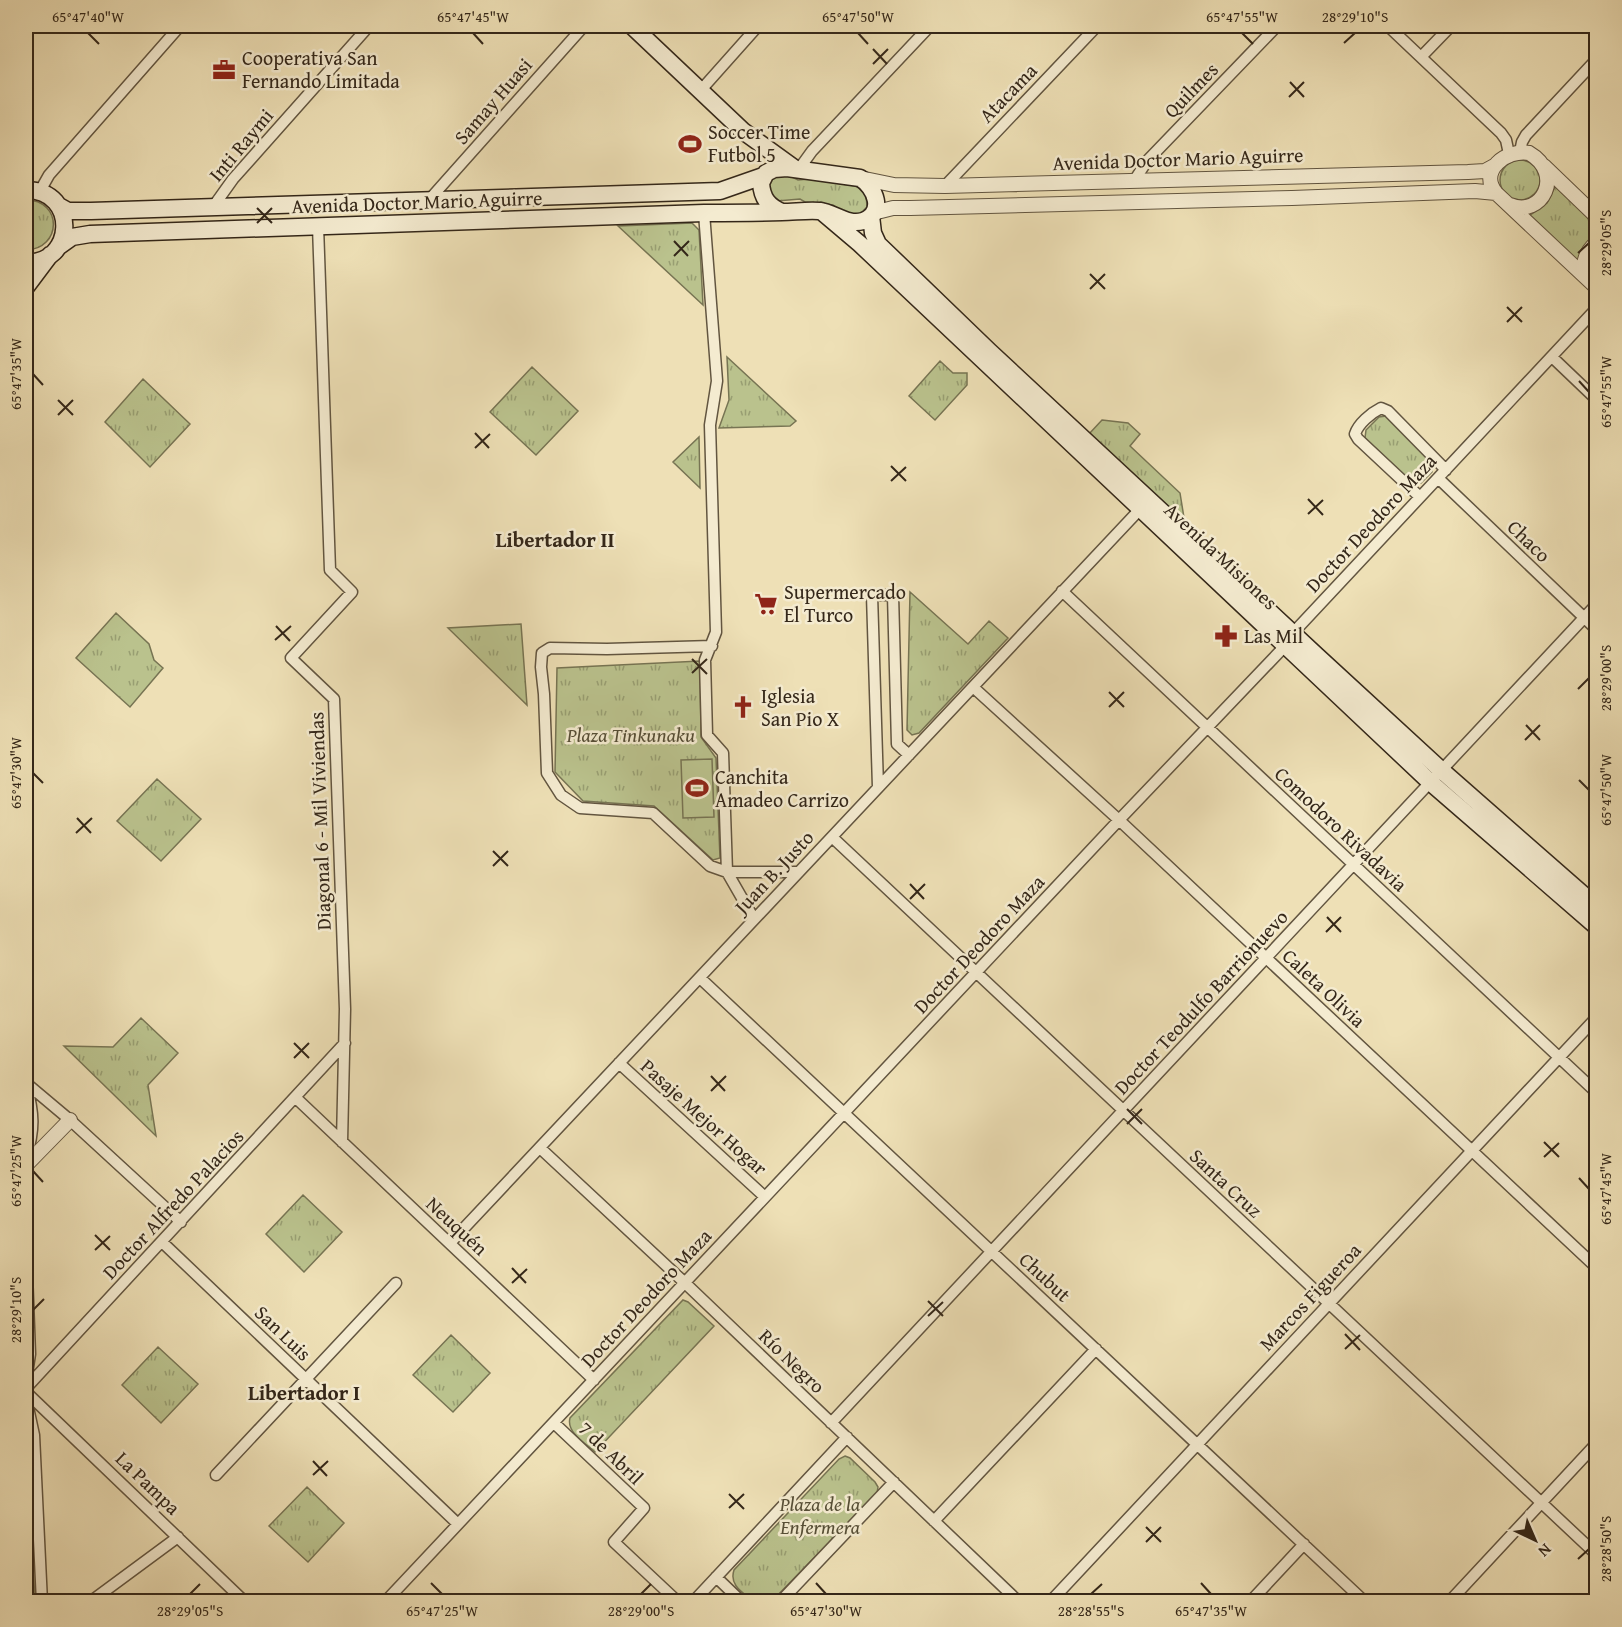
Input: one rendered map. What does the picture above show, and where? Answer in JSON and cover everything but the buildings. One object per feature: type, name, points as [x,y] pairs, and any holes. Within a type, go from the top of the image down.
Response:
[{"type":"main road","points":[[632,26],[743,131],[797,169],[860,178]]},
{"type":"main road","points":[[743,131],[761,160],[763,176],[761,190],[765,200],[773,208],[782,212]]},
{"type":"main road","name":"Avenida Doctor Mario Aguirre","points":[[59,206],[75,211],[720,191],[746,184],[774,170],[797,169]]},
{"type":"main road","name":"Avenida Misiones","points":[[860,178],[870,185],[875,194],[876,205],[872,215],[873,234],[883,249],[1144,504]]},
{"type":"main road","points":[[26,287],[54,251],[63,237],[65,227],[64,216],[59,206],[47,194],[29,190]]},
{"type":"main road","name":"Avenida Doctor Mario Aguirre","points":[[26,262],[41,260],[72,237],[90,234],[704,213],[821,211],[852,221],[863,221],[872,215]]},
{"type":"main road","name":"Avenida Misiones","points":[[821,211],[1144,504],[1596,926]]},
{"type":"main road","name":"Avenida Misiones","points":[[1436,776],[1596,906]]},
{"type":"street","points":[[29,190],[49,175],[180,26]]},
{"type":"street","name":"Inti Raymi","points":[[213,207],[233,179],[369,26]]},
{"type":"street","name":"Samay Huasi","points":[[429,200],[584,26]]},
{"type":"street","points":[[701,90],[758,26]]},
{"type":"street","points":[[797,169],[930,26]]},
{"type":"street","name":"Atacama","points":[[945,186],[1097,26]]},
{"type":"street","name":"Quilmes","points":[[1134,181],[1147,161],[1277,26]]},
{"type":"street","points":[[1388,26],[1501,133],[1515,153]]},
{"type":"street","points":[[1421,57],[1451,26]]},
{"type":"street","points":[[1592,283],[1496,193],[1492,188],[1491,179],[1496,165],[1515,153],[1526,135],[1596,60]]},
{"type":"street","points":[[1515,153],[1529,153],[1596,216]]},
{"type":"street","points":[[1510,205],[1518,208],[1528,207],[1542,196],[1548,179],[1546,169],[1542,164]]},
{"type":"street","name":"Avenida Doctor Mario Aguirre","points":[[860,178],[883,184],[945,186],[1479,172],[1496,165]]},
{"type":"street","name":"Avenida Doctor Mario Aguirre","points":[[872,215],[893,208],[1304,198],[1475,191],[1496,193]]},
{"type":"street","points":[[704,213],[717,381],[710,425],[716,632],[705,660],[707,735],[723,753],[727,872],[754,919]]},
{"type":"street","name":"Diagonal 6 - Mil Viviendas","points":[[318,226],[330,570],[352,592],[291,658],[334,699],[345,1043],[342,1142]]},
{"type":"street","points":[[1592,283],[1584,264],[1588,251],[1596,243]]},
{"type":"street","name":"Doctor Deodoro Maza","points":[[386,1602],[1596,309]]},
{"type":"street","points":[[1552,357],[1596,399]]},
{"type":"street","name":"Chaco","points":[[1420,497],[1355,434],[1357,429],[1381,408],[1388,411],[1442,474],[1596,629]]},
{"type":"street","name":"Juan B. Justo","points":[[450,1244],[1144,504]]},
{"type":"street","name":"Comodoro Rivadavia","points":[[1062,591],[1596,1092]]},
{"type":"street","points":[[878,787],[872,596],[893,595],[897,744],[909,755]]},
{"type":"street","name":"Doctor Teodulfo Barrionuevo","points":[[831,1423],[1596,605]]},
{"type":"street","points":[[712,646],[550,648],[542,653],[547,773],[561,795],[580,808],[653,813],[710,866],[727,872],[799,872]]},
{"type":"street","name":"Caleta Olivia","points":[[973,687],[1119,820],[1596,1267]]},
{"type":"street","name":"Santa Cruz","points":[[832,837],[1596,1554]]},
{"type":"street","name":"Chubut","points":[[699,978],[1365,1602]]},
{"type":"street","name":"Marcos Figueroa","points":[[1050,1602],[1596,1018]]},
{"type":"street","name":"Doctor Alfredo Palacios","points":[[26,1390],[345,1043]]},
{"type":"street","name":"Pasaje Mejor Hogar","points":[[619,1063],[765,1197]]},
{"type":"street","points":[[26,1084],[70,1120],[181,1222]]},
{"type":"street","points":[[26,1084],[33,1108],[33,1135],[26,1158]]},
{"type":"street","name":"Neuquén","points":[[296,1098],[594,1380]]},
{"type":"street","points":[[26,1165],[70,1120]]},
{"type":"street","name":"Río Negro","points":[[540,1148],[1019,1602]]},
{"type":"street","name":"San Luis","points":[[162,1242],[458,1524]]},
{"type":"street","points":[[26,1246],[30,1354],[26,1380]]},
{"type":"street","points":[[216,1475],[396,1283]]},
{"type":"street","points":[[934,1521],[1096,1350]]},
{"type":"street","name":"La Pampa","points":[[26,1390],[245,1602]]},
{"type":"street","points":[[26,1398],[34,1436],[42,1602]]},
{"type":"street","name":"7 de Abril","points":[[554,1423],[644,1509],[614,1542],[678,1602]]},
{"type":"street","points":[[693,1602],[847,1437]]},
{"type":"street","points":[[1449,1602],[1596,1444]]},
{"type":"street","points":[[780,1602],[894,1482]]},
{"type":"street","points":[[90,1602],[178,1537]]},
{"type":"street","points":[[1250,1602],[1304,1544]]},
{"type":"street","points":[[716,1577],[742,1602]]},
{"type":"green space","points":[[1520,160],[1534,166],[1540,180],[1534,194],[1520,200],[1506,194],[1500,180],[1506,166]]},
{"type":"green space","points":[[784,173],[798,180],[809,179],[860,188],[866,194],[867,207],[861,213],[848,215],[833,205],[805,202],[800,199],[777,201],[770,195],[769,182],[772,178]]},
{"type":"green space","points":[[1556,185],[1596,224],[1596,236],[1590,240],[1580,264],[1529,216],[1547,203]]},
{"type":"green space","points":[[26,200],[38,202],[47,208],[52,216],[53,225],[52,234],[46,242],[38,248],[26,250]]},
{"type":"green space","points":[[692,223],[699,230],[703,305],[618,226]]},
{"type":"green space","points":[[727,357],[796,421],[790,426],[719,428],[729,400]]},
{"type":"green space","points":[[940,361],[953,373],[967,373],[967,385],[935,420],[909,396]]},
{"type":"green space","points":[[532,367],[578,411],[536,455],[490,412]]},
{"type":"green space","points":[[143,379],[190,424],[150,467],[105,422]]},
{"type":"green space","points":[[1386,416],[1432,463],[1432,472],[1421,483],[1411,482],[1365,438],[1366,430],[1379,417]]},
{"type":"green space","points":[[1102,420],[1128,423],[1140,434],[1130,446],[1180,493],[1185,524],[1089,434]]},
{"type":"green space","points":[[699,437],[700,488],[673,462]]},
{"type":"green space","points":[[910,592],[968,644],[989,621],[1008,638],[919,733],[912,735],[907,730]]},
{"type":"green space","points":[[116,613],[149,644],[154,660],[163,668],[130,707],[76,658]]},
{"type":"green space","points":[[521,624],[527,705],[448,628]]},
{"type":"green space","name":"Plaza Tinkunaku","points":[[700,661],[701,737],[716,758],[720,858],[713,860],[654,806],[583,801],[555,772],[557,668]]},
{"type":"green space","name":"Canchita Amadeo Carrizo","points":[[712,759],[714,817],[683,818],[681,760]]},
{"type":"green space","points":[[157,779],[201,819],[161,861],[117,821]]},
{"type":"green space","points":[[141,1018],[178,1053],[148,1085],[156,1136],[64,1046],[113,1047]]},
{"type":"green space","points":[[303,1195],[342,1232],[304,1272],[266,1234]]},
{"type":"green space","points":[[683,1300],[714,1326],[595,1452],[574,1433],[570,1418]]},
{"type":"green space","points":[[451,1335],[490,1373],[453,1412],[413,1375]]},
{"type":"green space","points":[[158,1347],[198,1384],[161,1423],[122,1385]]},
{"type":"green space","points":[[26,1434],[35,1601],[26,1601]]},
{"type":"green space","name":"Plaza de la Enfermera","points":[[845,1456],[875,1482],[878,1487],[877,1493],[772,1601],[753,1601],[735,1584],[734,1570],[839,1459]]},
{"type":"green space","points":[[307,1487],[344,1523],[308,1562],[269,1526]]},
{"type":"place","name":"Cooperativa San Fernando Limitada","points":[[224,70]]},
{"type":"place","name":"Soccer Time Futbol 5","points":[[690,144]]},
{"type":"place","name":"Supermercado El Turco","points":[[766,604]]},
{"type":"place","name":"Las Mil","points":[[1226,636]]},
{"type":"place","name":"Iglesia San Pio X","points":[[743,707]]},
{"type":"place","name":"Canchita Amadeo Carrizo","points":[[697,788]]},
{"type":"district","name":"Libertador II","points":[[555,540]]},
{"type":"district","name":"Libertador I","points":[[304,1393]]}]
